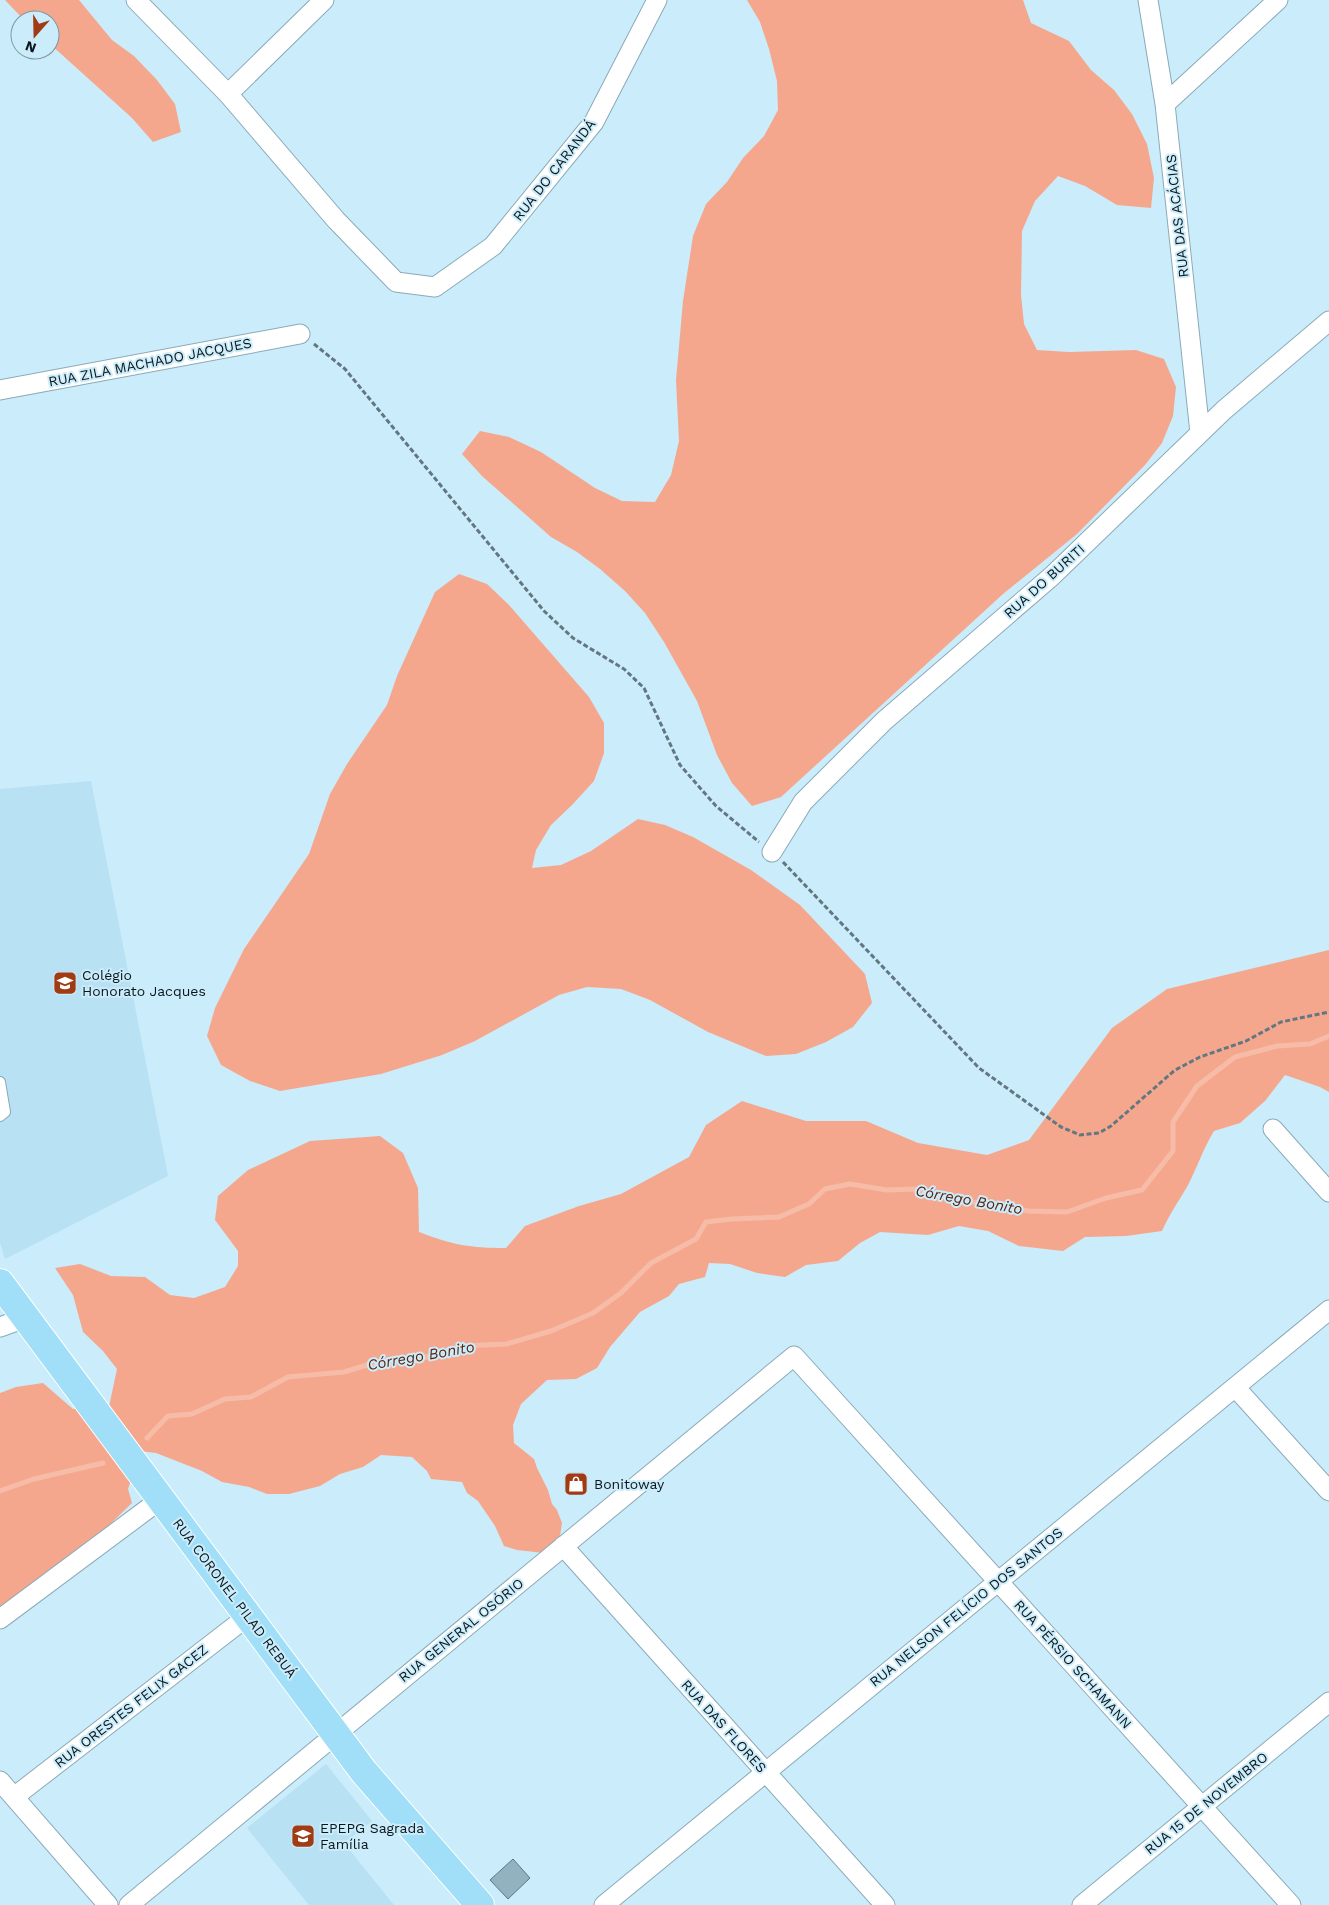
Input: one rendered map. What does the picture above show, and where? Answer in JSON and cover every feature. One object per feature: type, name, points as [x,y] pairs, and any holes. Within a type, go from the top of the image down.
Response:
[{"type":"main road","name":"RUA CORONEL PILAD REBUÁ","points":[[0,1283],[364,1772],[480,1905]]},
{"type":"street","points":[[136,0],[228,94],[324,0]]},
{"type":"street","name":"RUA DO CARANDÁ","points":[[228,94],[336,220],[396,282],[435,287],[493,246],[594,122],[657,0]]},
{"type":"street","name":"RUA DAS ACÁCIAS","points":[[1148,0],[1165,104],[1200,433]]},
{"type":"street","points":[[1165,104],[1278,0]]},
{"type":"street","name":"RUA DO BURITI","points":[[772,852],[803,802],[884,721],[1052,576],[1224,410],[1329,321]]},
{"type":"street","name":"RUA ZILA MACHADO JACQUES","points":[[0,390],[300,334]]},
{"type":"street","points":[[1273,1129],[1329,1192]]},
{"type":"street","name":"RUA NELSON FELÍCIO DOS SANTOS","points":[[604,1905],[1329,1310]]},
{"type":"street","points":[[0,1327],[25,1318]]},
{"type":"street","name":"RUA GENERAL OSÓRIO","points":[[129,1905],[794,1356]]},
{"type":"street","name":"RUA PÉRSIO SCHAMANN","points":[[794,1356],[1290,1905]]},
{"type":"street","points":[[1235,1387],[1329,1492]]},
{"type":"street","points":[[0,1619],[161,1499]]},
{"type":"street","name":"RUA DAS FLORES","points":[[563,1546],[885,1905]]},
{"type":"street","name":"RUA ORESTES FELIX GACEZ","points":[[14,1797],[248,1616]]},
{"type":"street","name":"RUA 15 DE NOVEMBRO","points":[[1082,1905],[1329,1702]]},
{"type":"street","points":[[0,1781],[108,1905]]},
{"type":"lane","points":[[0,1082],[4,1112],[0,1116]]},
{"type":"shaded area","points":[[5,0],[79,0],[112,40],[134,56],[157,80],[175,104],[181,132],[153,142],[132,118],[60,53],[60,10],[14,10]]},
{"type":"shaded area","points":[[747,0],[1023,0],[1031,23],[1069,41],[1091,70],[1114,90],[1132,114],[1147,144],[1154,178],[1151,208],[1117,205],[1085,186],[1058,176],[1035,201],[1022,231],[1021,295],[1024,324],[1037,350],[1069,352],[1136,350],[1164,359],[1176,387],[1173,416],[1162,443],[1145,465],[1077,534],[1003,594],[781,797],[752,806],[732,783],[717,755],[697,701],[664,642],[645,613],[625,591],[600,569],[577,552],[551,537],[482,476],[462,454],[480,431],[509,437],[541,452],[595,488],[622,501],[655,502],[671,475],[679,441],[676,380],[683,301],[693,236],[706,204],[727,182],[743,158],[764,136],[778,110],[777,81],[769,49],[760,22]]},
{"type":"shaded area","points":[[459,574],[487,584],[509,605],[589,697],[604,723],[604,753],[594,781],[551,825],[536,850],[532,868],[561,865],[591,851],[638,819],[665,825],[693,837],[751,870],[800,905],[865,974],[872,1003],[853,1027],[826,1042],[796,1054],[766,1056],[708,1032],[650,1000],[621,989],[587,987],[559,995],[475,1041],[442,1055],[381,1074],[280,1091],[250,1081],[221,1065],[207,1036],[215,1008],[244,949],[309,854],[330,794],[347,764],[387,705],[397,676],[435,592]]},
{"type":"shaded area","name":"Colégio Honorato Jacques","points":[[91,781],[168,1176],[5,1259],[0,1243],[0,789]]},
{"type":"shaded area","points":[[1329,950],[1329,1092],[1285,1075],[1265,1101],[1240,1123],[1214,1131],[1187,1187],[1162,1231],[1126,1236],[1085,1237],[1063,1251],[1019,1246],[988,1231],[959,1226],[928,1235],[880,1232],[860,1243],[838,1261],[806,1265],[785,1277],[757,1273],[730,1264],[709,1263],[705,1277],[679,1284],[669,1296],[640,1312],[610,1347],[597,1368],[576,1379],[547,1380],[521,1404],[513,1425],[514,1443],[534,1459],[552,1504],[557,1510],[562,1523],[560,1536],[554,1545],[544,1553],[517,1550],[504,1546],[495,1526],[478,1501],[467,1493],[462,1482],[431,1479],[427,1471],[412,1457],[381,1455],[363,1467],[340,1474],[320,1486],[289,1494],[267,1494],[249,1487],[222,1482],[202,1471],[156,1453],[131,1450],[107,1416],[117,1369],[103,1351],[83,1332],[73,1295],[55,1268],[80,1264],[111,1276],[145,1277],[170,1295],[194,1298],[225,1287],[238,1266],[238,1251],[215,1220],[218,1196],[248,1170],[310,1141],[380,1136],[403,1153],[418,1188],[419,1232],[462,1245],[493,1248],[506,1248],[525,1226],[579,1206],[621,1194],[689,1157],[706,1125],[742,1101],[806,1121],[866,1121],[918,1143],[987,1155],[1029,1140],[1112,1028],[1167,989]]},
{"type":"shaded area","points":[[43,1383],[73,1409],[89,1408],[134,1472],[128,1489],[132,1503],[100,1534],[0,1611],[0,1393],[16,1387]]},
{"type":"shaded area","name":"EPEPG Sagrada Família","points":[[326,1764],[372,1821],[344,1843],[394,1905],[309,1905],[247,1828]]},
{"type":"building","points":[[513,1859],[530,1878],[508,1899],[490,1880]]},
{"type":"waterway","name":"Córrego Bonito","points":[[147,1438],[168,1416],[192,1414],[225,1399],[251,1397],[288,1377],[344,1372],[380,1361],[423,1358],[463,1346],[507,1344],[551,1331],[593,1313],[621,1293],[651,1263],[696,1239],[706,1222],[779,1217],[809,1204],[825,1189],[850,1184],[887,1190],[916,1189],[959,1201],[994,1204],[1028,1211],[1067,1212],[1106,1198],[1142,1190],[1173,1151],[1173,1122],[1197,1086],[1235,1057],[1277,1046],[1310,1044],[1329,1036]]},
{"type":"waterway","points":[[0,1491],[34,1479],[103,1463]]},
{"type":"place","name":"Colégio Honorato Jacques","points":[[65,983]]},
{"type":"place","name":"Bonitoway","points":[[576,1484]]},
{"type":"place","name":"EPEPG Sagrada Família","points":[[303,1836]]}]
